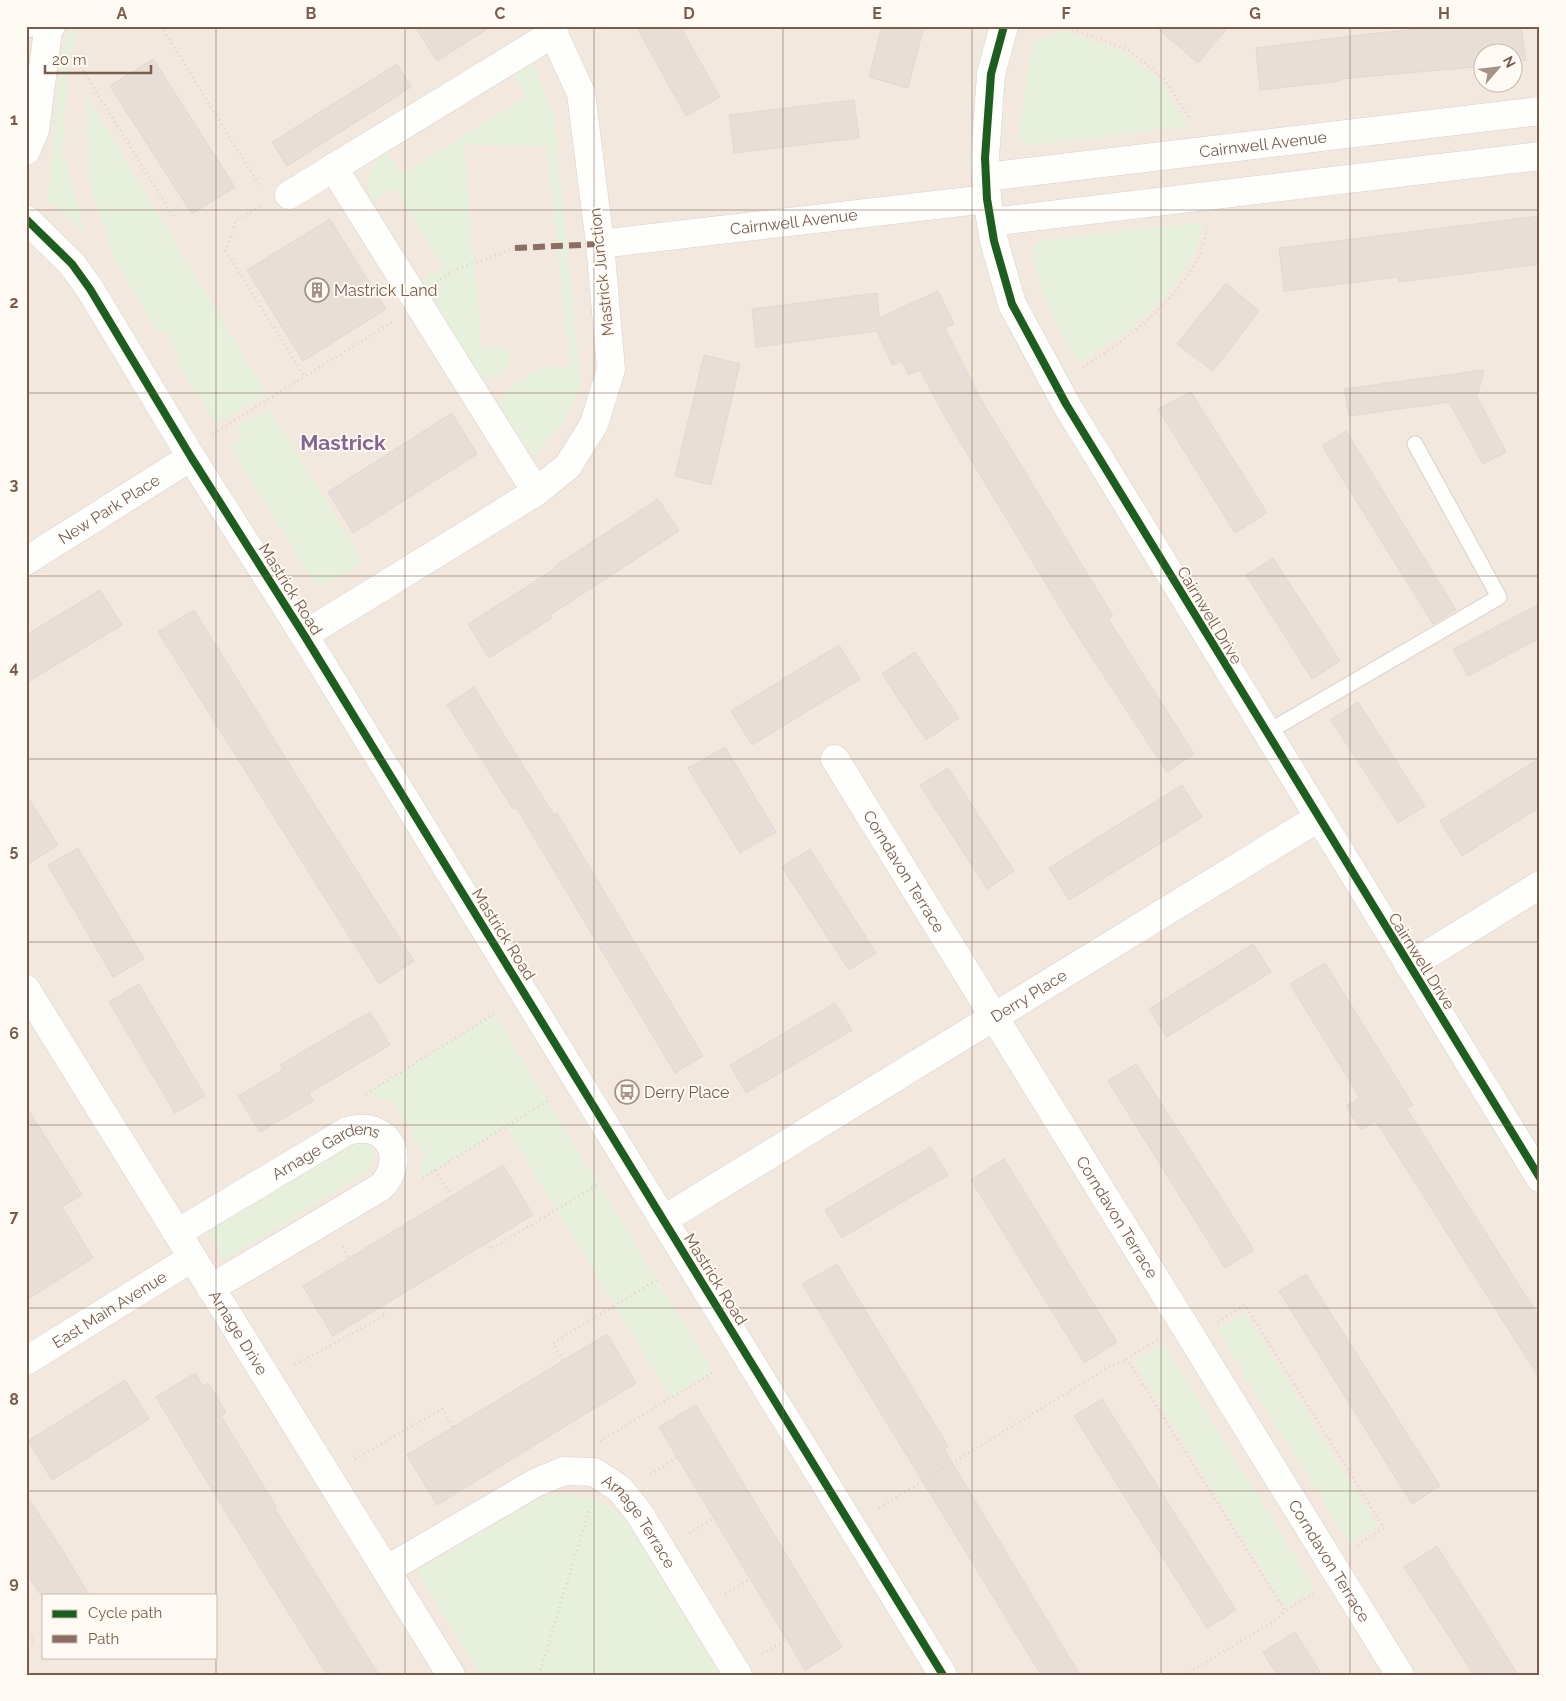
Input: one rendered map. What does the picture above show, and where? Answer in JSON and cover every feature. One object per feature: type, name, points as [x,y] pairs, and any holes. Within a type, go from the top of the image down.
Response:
[{"type":"street","name":"Cairnwell Drive","points":[[1004,26],[991,74],[985,158],[988,200],[1012,304],[1054,384],[1540,1178]]},
{"type":"street","points":[[26,151],[35,130],[42,28]]},
{"type":"street","name":"Mastrick Junction","points":[[279,198],[333,167],[552,30],[581,93],[600,244],[611,368],[594,424],[568,466],[536,492],[304,635]]},
{"type":"street","name":"Cairnwell Avenue","points":[[988,200],[1540,111]]},
{"type":"street","name":"Cairnwell Avenue","points":[[600,244],[988,200],[1540,156]]},
{"type":"street","points":[[333,167],[536,492]]},
{"type":"street","name":"Mastrick Road","points":[[26,219],[72,264],[90,289],[191,458],[304,635],[664,1220],[934,1672]]},
{"type":"street","name":"New Park Place","points":[[26,561],[191,458]]},
{"type":"street","name":"Corndavon Terrace","points":[[835,759],[1400,1675]]},
{"type":"street","name":"Derry Place","points":[[664,1220],[1318,818]]},
{"type":"street","points":[[1409,966],[1540,885]]},
{"type":"street","name":"Arnage Drive","points":[[26,989],[451,1675]]},
{"type":"street","name":"Arnage Gardens","points":[[177,1233],[347,1131],[359,1127],[371,1129],[382,1134],[390,1143],[394,1155],[394,1167],[390,1178],[382,1187],[211,1288]]},
{"type":"street","name":"East Main Avenue","points":[[26,1361],[192,1258]]},
{"type":"street","name":"Arnage Terrace","points":[[386,1570],[535,1483],[564,1471],[594,1472],[620,1489],[639,1513],[746,1667]]},
{"type":"lane","points":[[1266,733],[1499,597],[1415,444]]},
{"type":"path","points":[[161,26],[279,198],[236,220],[226,251],[305,377]]},
{"type":"path","points":[[1063,26],[1127,49],[1164,79],[1194,124]]},
{"type":"path","points":[[78,62],[173,216]]},
{"type":"path","points":[[1076,371],[1128,338],[1166,303],[1198,258],[1208,225]]},
{"type":"path","points":[[213,434],[403,315],[413,296],[458,269],[515,248]]},
{"type":"path","points":[[366,1094],[494,1014]]},
{"type":"path","points":[[418,1181],[548,1101]]},
{"type":"path","points":[[435,1170],[452,1196]]},
{"type":"path","points":[[487,1242],[491,1249],[599,1184]]},
{"type":"path","points":[[564,1360],[553,1343],[657,1280]]},
{"type":"path","points":[[1216,1323],[1245,1305],[1364,1495],[1384,1528],[1355,1546]]},
{"type":"path","points":[[294,1365],[385,1315],[380,1307]]},
{"type":"path","points":[[878,1508],[1112,1365],[1127,1359],[1158,1339]]},
{"type":"path","points":[[1127,1359],[1285,1611]]},
{"type":"path","points":[[593,1445],[714,1372]]},
{"type":"path","points":[[353,1461],[442,1409],[453,1428]]},
{"type":"path","points":[[648,1475],[677,1458]]},
{"type":"path","points":[[539,1675],[591,1507]]},
{"type":"path","points":[[680,1538],[714,1518]]},
{"type":"path","points":[[716,1599],[750,1579]]},
{"type":"path","points":[[1184,1675],[1274,1621],[1285,1611],[1315,1593]]},
{"type":"path","points":[[26,1630],[34,1642],[26,1646]]},
{"type":"path","points":[[746,1667],[787,1639]]},
{"type":"shaded area","points":[[26,26],[1540,26],[1540,1675],[26,1675]]},
{"type":"green space","points":[[71,26],[74,26],[78,32],[69,60],[63,147],[84,233],[48,200],[62,51]]},
{"type":"green space","points":[[1063,30],[1124,52],[1161,81],[1188,126],[1029,146],[1017,140],[1033,41]]},
{"type":"green space","points":[[534,64],[554,115],[581,383],[565,420],[535,456],[522,445],[500,409],[502,394],[539,368],[570,366],[546,147],[464,144],[482,350],[508,347],[511,360],[499,376],[478,377],[418,282],[443,267],[395,188],[371,202],[368,186],[372,168],[386,151],[401,174],[526,97],[513,74]]},
{"type":"green space","points":[[86,94],[267,394],[216,425],[177,364],[180,357],[165,331],[157,331],[114,259],[88,179]]},
{"type":"green space","points":[[1203,222],[1193,257],[1164,299],[1126,333],[1079,364],[1050,311],[1030,252],[1040,240]]},
{"type":"green space","points":[[269,408],[364,562],[329,583],[315,584],[229,446],[242,438],[236,428]]},
{"type":"green space","points":[[494,1014],[714,1372],[671,1398],[506,1127],[418,1181],[424,1154],[393,1102],[366,1094]]},
{"type":"green space","points":[[362,1139],[372,1147],[375,1161],[369,1170],[224,1260],[206,1230],[350,1140]]},
{"type":"green space","points":[[1245,1312],[1377,1526],[1349,1543],[1217,1330]]},
{"type":"green space","points":[[1163,1343],[1315,1588],[1285,1607],[1134,1361]]},
{"type":"green space","points":[[568,1494],[602,1502],[615,1511],[629,1525],[720,1675],[481,1675],[417,1571],[541,1497]]},
{"type":"building","points":[[415,26],[492,26],[437,61]]},
{"type":"building","points":[[636,26],[680,26],[720,97],[686,116]]},
{"type":"building","points":[[882,26],[924,26],[908,88],[869,77]]},
{"type":"building","points":[[1155,26],[1229,26],[1198,63]]},
{"type":"building","points":[[1450,26],[1521,26],[1523,42],[1474,42],[1474,67],[1340,79],[1341,81],[1260,90],[1256,48]]},
{"type":"building","points":[[153,59],[235,187],[192,214],[110,86]]},
{"type":"building","points":[[397,64],[411,87],[287,166],[272,142]]},
{"type":"building","points":[[854,100],[859,138],[734,153],[729,115]]},
{"type":"building","points":[[1540,216],[1540,264],[1399,282],[1398,277],[1284,291],[1279,248]]},
{"type":"building","name":"Mastrick Land","points":[[330,219],[386,309],[303,361],[247,270]]},
{"type":"building","points":[[1226,283],[1259,311],[1213,371],[1177,344]]},
{"type":"building","points":[[938,291],[954,324],[945,328],[980,398],[1113,616],[1108,619],[1194,754],[1167,772],[1072,627],[948,422],[920,370],[908,375],[902,361],[892,365],[877,331],[756,347],[752,309],[877,293],[879,318]]},
{"type":"building","points":[[704,355],[740,364],[711,485],[675,476]]},
{"type":"building","points":[[1484,370],[1477,397],[1506,452],[1483,464],[1449,402],[1349,416],[1344,389]]},
{"type":"building","points":[[1191,392],[1267,513],[1235,533],[1158,409]]},
{"type":"building","points":[[452,413],[477,454],[353,533],[328,492]]},
{"type":"building","points":[[1346,431],[1456,610],[1433,624],[1322,446]]},
{"type":"building","points":[[658,499],[679,531],[550,615],[552,618],[489,658],[468,624],[556,568],[555,566]]},
{"type":"building","points":[[1273,558],[1340,661],[1312,679],[1246,575]]},
{"type":"building","points":[[100,590],[122,625],[26,683],[26,635]]},
{"type":"building","points":[[1540,604],[1540,638],[1468,676],[1453,649]]},
{"type":"building","points":[[194,610],[414,961],[379,984],[158,632]]},
{"type":"building","points":[[839,645],[860,679],[752,745],[731,711]]},
{"type":"building","points":[[915,652],[959,718],[926,740],[882,674]]},
{"type":"building","points":[[474,687],[554,815],[557,813],[703,1056],[675,1073],[516,807],[513,809],[447,705]]},
{"type":"building","points":[[1358,702],[1425,806],[1398,823],[1331,720]]},
{"type":"building","points":[[725,747],[776,832],[740,853],[688,768]]},
{"type":"building","points":[[1540,758],[1540,807],[1462,856],[1440,821]]},
{"type":"building","points":[[948,768],[1014,871],[987,889],[920,785]]},
{"type":"building","points":[[1182,785],[1202,817],[1069,900],[1049,868]]},
{"type":"building","points":[[26,794],[58,845],[26,865]]},
{"type":"building","points":[[78,848],[144,959],[113,977],[48,865]]},
{"type":"building","points":[[810,849],[876,953],[849,970],[782,867]]},
{"type":"building","points":[[1253,944],[1271,972],[1167,1037],[1149,1009]]},
{"type":"building","points":[[1325,963],[1413,1105],[1407,1109],[1540,1318],[1540,1379],[1379,1126],[1375,1121],[1361,1130],[1346,1106],[1360,1098],[1290,984]]},
{"type":"building","points":[[139,984],[205,1096],[175,1113],[109,1002]]},
{"type":"building","points":[[835,1003],[852,1030],[746,1093],[730,1065]]},
{"type":"building","points":[[370,1012],[390,1045],[309,1093],[313,1101],[260,1132],[238,1096],[283,1070],[280,1065]]},
{"type":"building","points":[[1136,1064],[1254,1250],[1225,1268],[1108,1081]]},
{"type":"building","points":[[26,1106],[82,1195],[62,1207],[93,1258],[26,1300]]},
{"type":"building","points":[[931,1147],[948,1175],[842,1238],[825,1210]]},
{"type":"building","points":[[1004,1159],[1117,1342],[1084,1363],[971,1180]]},
{"type":"building","points":[[503,1165],[533,1215],[333,1336],[303,1286]]},
{"type":"building","points":[[837,1264],[948,1446],[944,1449],[1080,1675],[1041,1675],[802,1284]]},
{"type":"building","points":[[1306,1274],[1440,1486],[1412,1504],[1279,1291]]},
{"type":"building","points":[[607,1334],[636,1383],[437,1505],[407,1455]]},
{"type":"building","points":[[195,1373],[203,1386],[208,1383],[226,1412],[221,1416],[277,1508],[275,1509],[379,1675],[327,1675],[206,1480],[156,1397]]},
{"type":"building","points":[[125,1380],[149,1419],[52,1480],[28,1441]]},
{"type":"building","points":[[1102,1399],[1236,1610],[1207,1628],[1074,1416]]},
{"type":"building","points":[[696,1405],[842,1647],[805,1670],[659,1427]]},
{"type":"building","points":[[26,1495],[88,1594],[41,1595],[26,1573]]},
{"type":"building","points":[[1437,1546],[1518,1675],[1474,1675],[1404,1567]]},
{"type":"building","points":[[1295,1632],[1322,1675],[1277,1675],[1263,1652]]},
{"type":"marked path","points":[[515,248],[600,244]]},
{"type":"cycle path","points":[[1004,26],[991,74],[985,158],[987,199],[994,241],[1012,304],[1066,404],[1540,1178]]},
{"type":"cycle path","points":[[26,219],[72,264],[90,289],[191,457],[304,635],[943,1675]]},
{"type":"place","name":"Mastrick Land","points":[[317,290]]},
{"type":"place","name":"Derry Place","points":[[627,1092]]},
{"type":"district","name":"Mastrick","points":[[343,443]]}]
